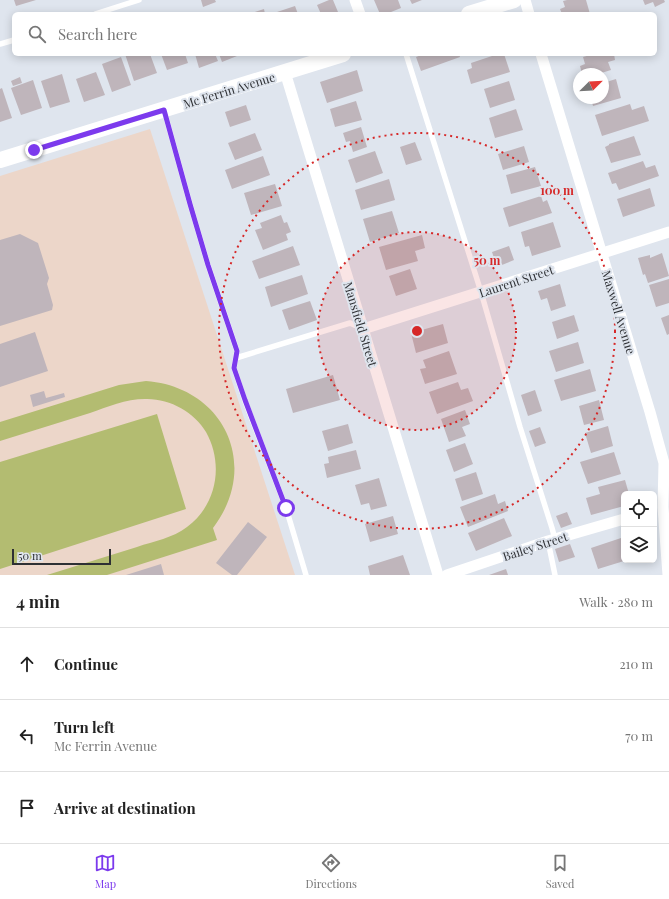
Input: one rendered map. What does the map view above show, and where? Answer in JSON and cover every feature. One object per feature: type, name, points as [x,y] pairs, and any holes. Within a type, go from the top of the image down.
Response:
[{"type":"street","points":[[355,0],[359,12]]},
{"type":"street","points":[[475,12],[514,0]]},
{"type":"street","points":[[524,0],[528,12]]},
{"type":"street","name":"Mc Ferrin Avenue","points":[[0,160],[337,56]]},
{"type":"street","name":"Maxwell Avenue","points":[[542,56],[650,412],[664,464],[658,509],[668,575]]},
{"type":"street","name":"Mansfield Street","points":[[285,72],[438,575]]},
{"type":"street","name":"Laurent Street","points":[[363,329],[669,232]]},
{"type":"street","name":"Bailey Street","points":[[447,575],[552,540],[621,520]]},
{"type":"lane","points":[[101,12],[139,0]]},
{"type":"lane","points":[[0,44],[12,41]]},
{"type":"lane","points":[[407,56],[481,292],[520,426],[552,528],[555,575]]},
{"type":"lane","points":[[164,110],[203,250],[237,351],[234,368],[286,508],[306,575]]},
{"type":"lane","points":[[236,358],[350,324],[363,329]]},
{"type":"shaded area","points":[[150,129],[295,575],[0,575],[0,176]]},
{"type":"green space","points":[[146,381],[173,386],[196,398],[214,414],[227,433],[233,455],[234,479],[227,504],[213,528],[217,540],[107,575],[47,575],[163,539],[182,531],[197,518],[211,496],[216,470],[212,444],[206,432],[195,418],[172,404],[154,399],[138,399],[124,402],[0,441],[0,422],[119,385]]},
{"type":"green space","points":[[157,414],[186,509],[0,569],[0,462]]},
{"type":"building","points":[[14,0],[36,0],[16,6]]},
{"type":"building","points":[[201,0],[215,0],[216,2],[203,7]]},
{"type":"building","points":[[333,0],[338,12],[320,12],[317,5]]},
{"type":"building","points":[[374,0],[398,0],[401,8],[391,12],[379,12]]},
{"type":"building","points":[[410,0],[422,0],[412,4]]},
{"type":"building","points":[[586,0],[589,12],[561,12],[560,9],[565,7],[563,1]]},
{"type":"building","points":[[643,0],[664,0],[665,2],[655,7],[653,2],[645,5]]},
{"type":"building","points":[[295,6],[297,12],[277,12]]},
{"type":"building","points":[[264,9],[265,12],[255,12]]},
{"type":"building","points":[[126,56],[151,56],[157,73],[134,81]]},
{"type":"building","points":[[162,56],[186,56],[188,63],[167,70]]},
{"type":"building","points":[[196,56],[216,56],[218,61],[199,68]]},
{"type":"building","points":[[220,56],[237,56],[222,62]]},
{"type":"building","points":[[460,56],[460,57],[421,71],[416,57]]},
{"type":"building","points":[[492,56],[505,56],[510,72],[471,84],[467,70],[472,68],[471,63]]},
{"type":"building","points":[[614,56],[615,60],[608,62],[611,70],[609,71],[609,68],[580,68],[580,66],[585,64],[583,57]]},
{"type":"building","points":[[121,57],[131,85],[112,92],[102,64]]},
{"type":"building","points":[[357,70],[363,91],[327,103],[320,82]]},
{"type":"building","points":[[96,72],[105,95],[84,102],[76,79]]},
{"type":"building","points":[[62,74],[70,102],[50,108],[41,81]]},
{"type":"building","points":[[20,77],[22,83],[13,86],[11,81]]},
{"type":"building","points":[[616,79],[621,98],[609,101],[609,81]]},
{"type":"building","points":[[33,80],[42,108],[21,115],[11,88]]},
{"type":"building","points":[[509,81],[515,100],[490,108],[484,89]]},
{"type":"building","points":[[2,88],[12,118],[0,122],[0,89]]},
{"type":"building","points":[[356,101],[362,120],[335,127],[330,109]]},
{"type":"building","points":[[630,104],[632,110],[644,106],[649,121],[602,136],[595,115]]},
{"type":"building","points":[[246,105],[251,120],[230,127],[225,112]]},
{"type":"building","points":[[516,109],[523,130],[495,138],[489,118]]},
{"type":"building","points":[[361,127],[367,147],[353,152],[350,141],[346,142],[343,133]]},
{"type":"building","points":[[255,133],[262,150],[235,160],[228,143]]},
{"type":"building","points":[[634,136],[641,155],[611,163],[605,147],[609,144]]},
{"type":"building","points":[[415,142],[422,160],[406,165],[400,147]]},
{"type":"building","points":[[524,146],[529,162],[503,170],[498,154]]},
{"type":"building","points":[[375,151],[383,173],[356,183],[348,160]]},
{"type":"building","points":[[263,156],[270,175],[232,189],[225,170]]},
{"type":"building","points":[[643,161],[646,168],[655,165],[659,176],[619,190],[616,183],[612,184],[608,173]]},
{"type":"building","points":[[535,167],[541,186],[511,194],[506,175]]},
{"type":"building","points":[[389,179],[395,200],[361,210],[355,190]]},
{"type":"building","points":[[275,184],[282,206],[251,215],[244,193]]},
{"type":"building","points":[[650,188],[655,206],[623,217],[617,199]]},
{"type":"building","points":[[541,196],[543,202],[547,200],[552,213],[509,227],[503,208]]},
{"type":"building","points":[[392,211],[399,233],[370,242],[363,219]]},
{"type":"building","points":[[281,215],[284,223],[287,222],[291,232],[286,234],[288,240],[263,250],[255,230],[262,228],[260,223]]},
{"type":"building","points":[[553,222],[561,247],[532,256],[529,246],[525,247],[521,232]]},
{"type":"building","points":[[20,234],[38,243],[49,278],[47,284],[53,305],[52,310],[0,326],[0,240]]},
{"type":"building","points":[[422,235],[425,248],[415,251],[418,261],[386,270],[379,247]]},
{"type":"building","points":[[293,246],[300,265],[259,279],[252,261]]},
{"type":"building","points":[[509,246],[514,260],[497,267],[492,252]]},
{"type":"building","points":[[662,253],[669,276],[648,283],[645,274],[643,275],[638,258],[650,255],[650,258]]},
{"type":"building","points":[[410,269],[417,289],[396,296],[389,276]]},
{"type":"building","points":[[302,275],[308,294],[271,307],[265,287]]},
{"type":"building","points":[[669,279],[669,303],[656,307],[649,285]]},
{"type":"building","points":[[560,284],[566,306],[551,311],[547,298],[541,300],[538,291]]},
{"type":"building","points":[[310,301],[317,320],[289,330],[282,310]]},
{"type":"building","points":[[574,315],[579,331],[557,339],[552,322]]},
{"type":"building","points":[[669,315],[669,334],[667,335],[661,318]]},
{"type":"building","points":[[443,324],[448,343],[416,353],[411,333]]},
{"type":"building","points":[[35,332],[48,371],[0,387],[0,344]]},
{"type":"building","points":[[578,342],[584,363],[556,372],[549,351]]},
{"type":"building","points":[[449,351],[457,374],[425,384],[420,369],[426,368],[423,360]]},
{"type":"building","points":[[590,369],[596,391],[561,401],[554,380]]},
{"type":"building","points":[[333,375],[340,400],[293,413],[286,389]]},
{"type":"building","points":[[458,382],[461,390],[468,388],[473,401],[437,414],[429,392]]},
{"type":"building","points":[[535,390],[542,411],[528,416],[521,395]]},
{"type":"building","points":[[44,391],[46,398],[64,393],[65,397],[33,407],[30,395]]},
{"type":"building","points":[[599,400],[604,420],[584,425],[579,406]]},
{"type":"building","points":[[465,410],[470,424],[462,427],[466,436],[449,442],[441,419]]},
{"type":"building","points":[[348,424],[353,443],[328,451],[322,431]]},
{"type":"building","points":[[608,426],[613,446],[591,453],[585,433]]},
{"type":"building","points":[[540,427],[546,443],[535,447],[529,431]]},
{"type":"building","points":[[465,443],[473,464],[454,472],[446,450]]},
{"type":"building","points":[[356,450],[361,469],[327,478],[324,464],[329,463],[328,457]]},
{"type":"building","points":[[614,452],[621,474],[588,484],[580,462]]},
{"type":"building","points":[[476,472],[483,494],[462,501],[455,479]]},
{"type":"building","points":[[379,478],[387,506],[371,510],[369,503],[361,505],[355,485]]},
{"type":"building","points":[[625,480],[628,491],[621,491],[621,507],[591,515],[586,498],[600,494],[598,487]]},
{"type":"building","points":[[495,494],[498,504],[505,501],[508,511],[468,527],[460,507]]},
{"type":"building","points":[[567,512],[572,524],[561,528],[556,516]]},
{"type":"building","points":[[393,516],[398,534],[370,542],[365,524]]},
{"type":"building","points":[[504,518],[512,536],[476,551],[468,533]]},
{"type":"building","points":[[248,522],[267,537],[237,575],[232,575],[216,563]]},
{"type":"building","points":[[621,538],[621,562],[598,569],[591,548]]},
{"type":"building","points":[[570,544],[575,557],[559,562],[555,549]]},
{"type":"building","points":[[403,555],[410,575],[370,575],[368,566]]},
{"type":"building","points":[[161,564],[164,575],[126,575]]},
{"type":"building","points":[[506,569],[508,575],[489,575]]},
{"type":"route","points":[[34,150],[164,110],[208,265],[237,351],[234,368],[286,508]]}]
